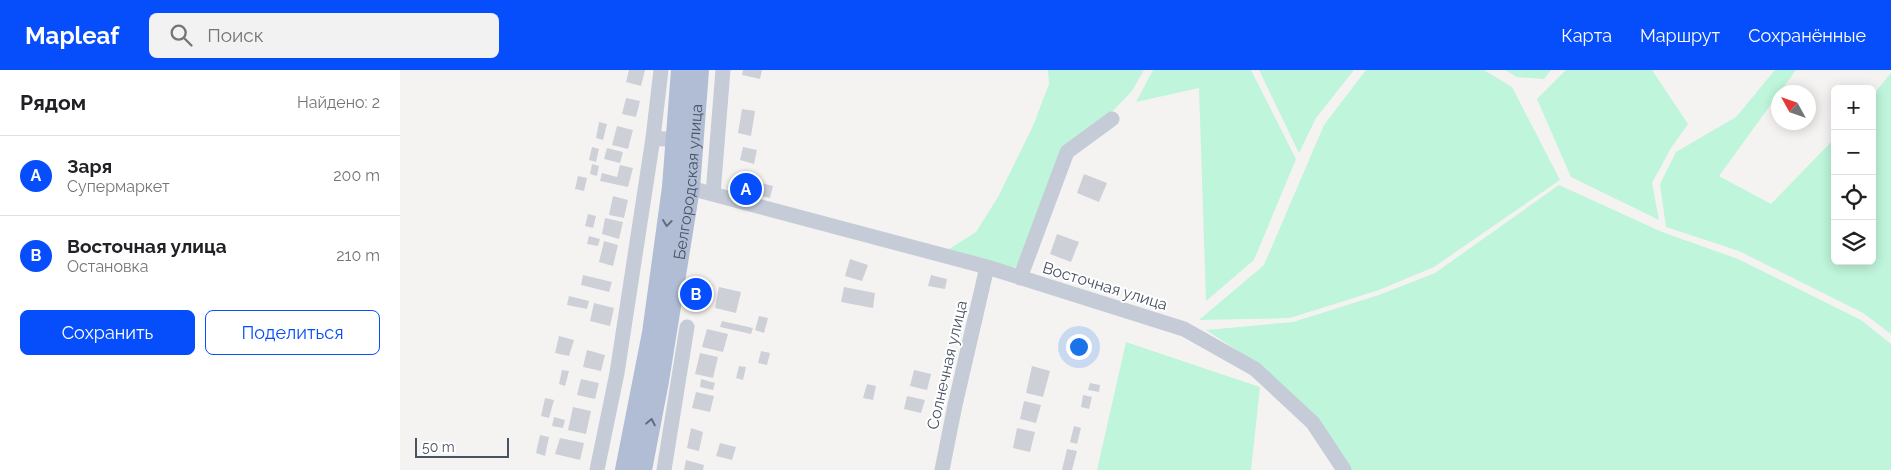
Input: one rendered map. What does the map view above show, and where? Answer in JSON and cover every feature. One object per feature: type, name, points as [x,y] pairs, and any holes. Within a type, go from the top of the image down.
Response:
[{"type":"main road","name":"Белгородская улица","points":[[625,470],[681,188],[676,140],[682,70]]},
{"type":"main road","name":"Белгородская улица","points":[[642,470],[659,381],[681,188],[699,70]]},
{"type":"street","points":[[597,470],[617,373],[662,70]]},
{"type":"street","points":[[713,194],[724,70]]},
{"type":"street","points":[[1020,278],[1066,152],[1112,119]]},
{"type":"street","points":[[653,138],[676,140]]},
{"type":"street","name":"Восточная улица","points":[[681,188],[713,194],[987,267],[1184,329],[1254,369],[1313,423],[1344,470]]},
{"type":"street","name":"Солнечная улица","points":[[942,470],[987,267]]},
{"type":"street","points":[[664,470],[687,327]]},
{"type":"green space","points":[[1048,70],[1144,70],[1132,91],[1110,114],[1062,149],[1017,267],[1008,269],[946,251],[976,232],[998,197],[1033,126],[1049,84]]},
{"type":"green space","points":[[1153,70],[1251,70],[1296,159],[1254,260],[1206,301],[1199,88],[1136,102]]},
{"type":"green space","points":[[1259,70],[1354,70],[1316,118],[1299,153]]},
{"type":"green space","points":[[1366,70],[1484,70],[1512,87],[1560,180],[1434,267],[1379,290],[1290,318],[1199,320],[1264,265],[1324,125]]},
{"type":"green space","points":[[1505,70],[1551,70],[1544,79],[1517,77]]},
{"type":"green space","points":[[1566,70],[1652,70],[1688,124],[1671,148],[1652,183],[1659,220],[1571,177],[1537,99]]},
{"type":"green space","points":[[1775,70],[1796,70],[1785,85],[1771,85],[1771,104],[1719,176],[1771,204],[1831,142],[1831,265],[1876,265],[1876,91],[1891,73],[1891,334],[1863,313],[1739,251],[1666,227],[1660,184],[1676,152],[1736,117]]},
{"type":"green space","points":[[1559,185],[1662,232],[1738,259],[1861,320],[1891,344],[1891,470],[1351,470],[1257,363],[1206,330],[1293,322],[1379,295],[1435,273]]},
{"type":"green space","points":[[1126,342],[1260,387],[1251,470],[1097,470]]},
{"type":"building","points":[[629,70],[645,70],[641,86],[626,82]]},
{"type":"building","points":[[743,70],[762,70],[760,79],[742,75]]},
{"type":"building","points":[[626,98],[640,101],[636,117],[622,114]]},
{"type":"building","points":[[742,109],[755,111],[751,136],[738,133]]},
{"type":"building","points":[[599,122],[607,124],[603,140],[596,138]]},
{"type":"building","points":[[617,126],[633,130],[628,149],[612,145]]},
{"type":"building","points":[[592,147],[599,149],[596,162],[589,160]]},
{"type":"building","points":[[743,147],[757,150],[754,164],[740,160]]},
{"type":"building","points":[[607,148],[623,152],[620,163],[604,159]]},
{"type":"building","points":[[592,164],[599,166],[597,176],[590,174]]},
{"type":"building","points":[[620,165],[633,168],[628,187],[600,181],[602,173],[617,177]]},
{"type":"building","points":[[1084,174],[1107,183],[1099,202],[1077,193]]},
{"type":"building","points":[[578,176],[587,178],[584,191],[575,189]]},
{"type":"building","points":[[746,179],[773,186],[770,198],[743,192]]},
{"type":"building","points":[[613,196],[628,200],[624,218],[609,215]]},
{"type":"building","points":[[588,214],[596,216],[593,228],[585,226]]},
{"type":"building","points":[[605,218],[623,222],[619,239],[602,234]]},
{"type":"building","points":[[1057,234],[1079,242],[1071,262],[1050,254]]},
{"type":"building","points":[[589,236],[600,239],[598,246],[587,244]]},
{"type":"building","points":[[604,241],[618,245],[613,266],[599,262]]},
{"type":"building","points":[[850,259],[868,265],[862,281],[845,276]]},
{"type":"building","points":[[583,275],[612,282],[609,292],[581,285]]},
{"type":"building","points":[[931,275],[947,279],[945,289],[928,286]]},
{"type":"building","points":[[719,287],[741,292],[736,313],[715,308]]},
{"type":"building","points":[[844,287],[875,293],[873,308],[841,302]]},
{"type":"building","points":[[569,296],[589,301],[587,309],[567,305]]},
{"type":"building","points":[[594,303],[614,308],[610,326],[590,321]]},
{"type":"building","points":[[759,316],[768,318],[764,333],[755,330]]},
{"type":"building","points":[[722,321],[753,328],[751,334],[720,327]]},
{"type":"building","points":[[707,329],[728,334],[723,352],[702,347]]},
{"type":"building","points":[[559,336],[574,340],[569,356],[555,353]]},
{"type":"building","points":[[587,350],[605,355],[601,371],[583,367]]},
{"type":"building","points":[[761,351],[770,353],[767,365],[758,363]]},
{"type":"building","points":[[700,353],[718,357],[713,378],[695,374]]},
{"type":"building","points":[[739,366],[746,367],[743,380],[736,378]]},
{"type":"building","points":[[1032,366],[1050,371],[1043,397],[1026,393]]},
{"type":"building","points":[[562,370],[569,371],[565,386],[559,384]]},
{"type":"building","points":[[914,370],[931,374],[927,390],[910,386]]},
{"type":"building","points":[[581,379],[599,383],[595,399],[577,395]]},
{"type":"building","points":[[701,379],[715,383],[713,390],[700,387]]},
{"type":"building","points":[[1090,383],[1100,385],[1099,392],[1088,390]]},
{"type":"building","points":[[867,384],[876,386],[873,400],[863,398]]},
{"type":"building","points":[[696,392],[714,396],[710,412],[692,408]]},
{"type":"building","points":[[1083,395],[1092,397],[1089,409],[1081,407]]},
{"type":"building","points":[[907,396],[925,400],[921,413],[904,409]]},
{"type":"building","points":[[545,398],[554,400],[549,418],[541,416]]},
{"type":"building","points":[[1024,401],[1041,405],[1036,423],[1020,419]]},
{"type":"building","points":[[573,407],[591,411],[586,434],[568,430]]},
{"type":"building","points":[[554,417],[565,420],[563,428],[552,426]]},
{"type":"building","points":[[1074,426],[1081,428],[1077,444],[1070,442]]},
{"type":"building","points":[[691,428],[703,432],[699,451],[687,448]]},
{"type":"building","points":[[1017,428],[1035,432],[1030,452],[1013,448]]},
{"type":"building","points":[[540,435],[549,437],[545,456],[536,453]]},
{"type":"building","points":[[560,438],[584,443],[580,460],[555,454]]},
{"type":"building","points":[[720,443],[736,447],[732,460],[716,456]]},
{"type":"building","points":[[1067,449],[1077,451],[1072,470],[1062,470]]},
{"type":"building","points":[[686,460],[704,465],[703,470],[684,470]]},
{"type":"place","name":"Заря","points":[[746,189]]},
{"type":"place","name":"Восточная улица","points":[[696,294]]}]
